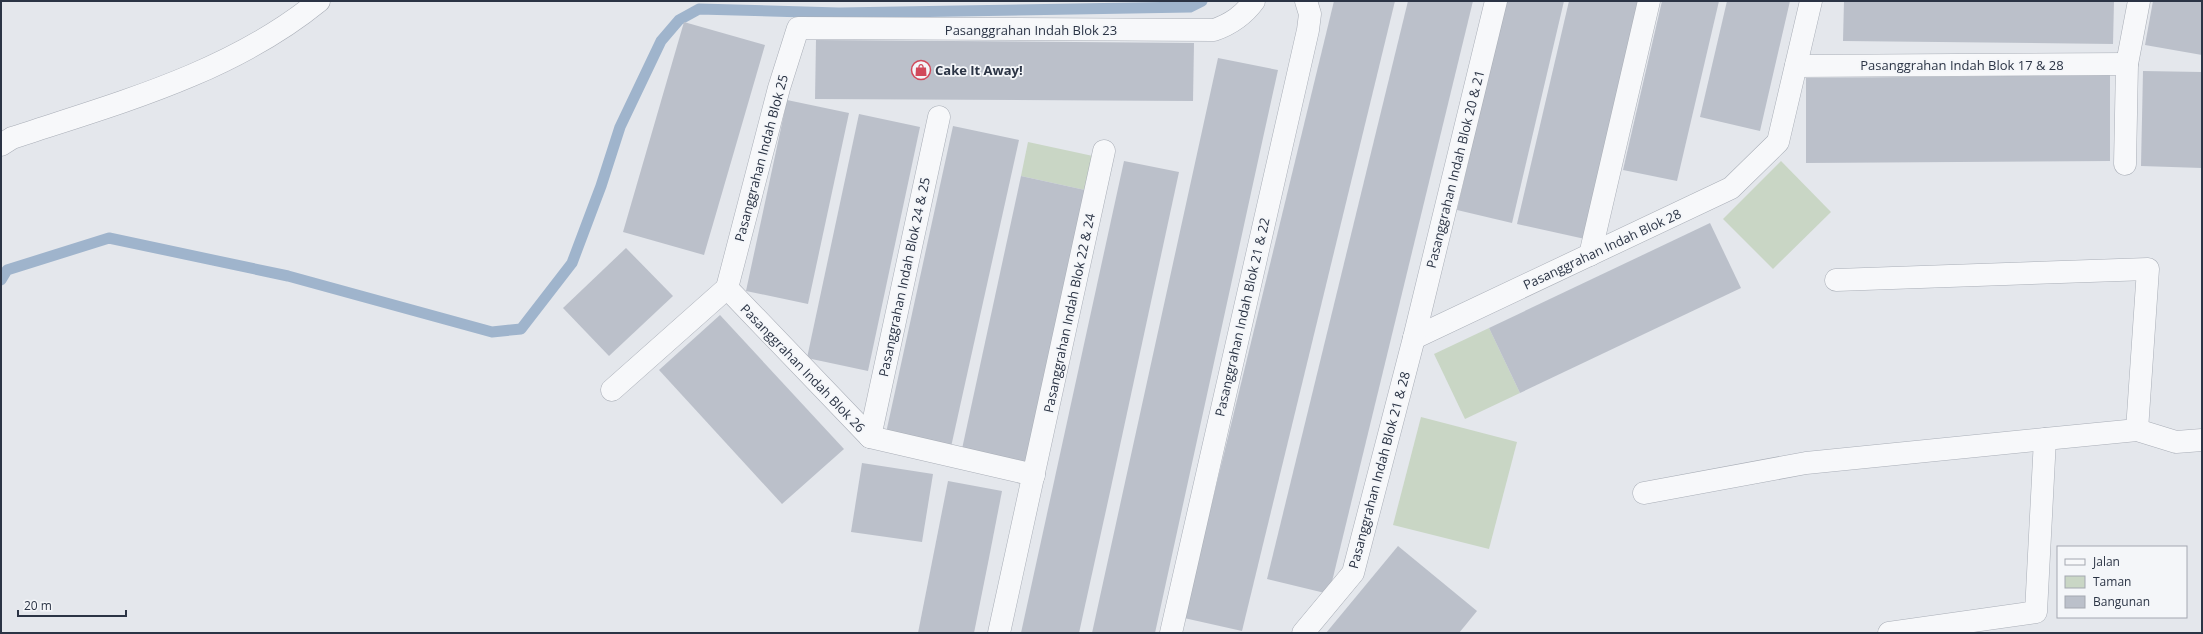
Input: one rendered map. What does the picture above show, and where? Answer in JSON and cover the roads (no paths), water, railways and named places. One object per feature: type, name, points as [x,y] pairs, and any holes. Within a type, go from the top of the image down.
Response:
[{"type":"street","points":[[1,145],[12,138],[148,92],[235,56],[302,15],[319,1]]},
{"type":"street","name":"Pasanggrahan Indah Blok 23","points":[[798,28],[1214,30],[1227,26],[1244,14],[1254,1]]},
{"type":"street","name":"Pasanggrahan Indah Blok 21 & 22","points":[[1171,633],[1308,30],[1310,14],[1306,1]]},
{"type":"street","name":"Pasanggrahan Indah Blok 20 & 21","points":[[1414,338],[1496,1]]},
{"type":"street","points":[[1590,255],[1649,1]]},
{"type":"street","points":[[1796,66],[1811,1]]},
{"type":"street","points":[[2124,164],[2127,64],[2139,1]]},
{"type":"street","name":"Pasanggrahan Indah Blok 25","points":[[726,288],[779,88],[798,28]]},
{"type":"street","name":"Pasanggrahan Indah Blok 17 & 28","points":[[1796,66],[2127,64]]},
{"type":"street","name":"Pasanggrahan Indah Blok 28","points":[[1414,338],[1731,188],[1778,142],[1796,66]]},
{"type":"street","name":"Pasanggrahan Indah Blok 24 & 25","points":[[870,437],[939,116]]},
{"type":"street","name":"Pasanggrahan Indah Blok 22 & 24","points":[[999,633],[1104,151]]},
{"type":"street","points":[[1836,280],[2148,269],[2136,430]]},
{"type":"street","points":[[612,390],[726,288]]},
{"type":"street","name":"Pasanggrahan Indah Blok 26","points":[[726,288],[870,437],[1034,475]]},
{"type":"street","name":"Pasanggrahan Indah Blok 21 & 28","points":[[1303,633],[1353,573],[1414,338]]},
{"type":"street","points":[[1644,493],[1806,463],[2136,430],[2176,442],[2202,440]]},
{"type":"street","points":[[1890,633],[2036,612],[2045,439]]},
{"type":"waterway","points":[[1,280],[7,270],[109,238],[288,276],[492,332],[521,329],[572,263],[601,186],[620,127],[661,41],[679,20],[699,9],[839,13],[1190,7],[1202,1]]},
{"type":"place","name":"Cake It Away!","points":[[921,70]]}]
